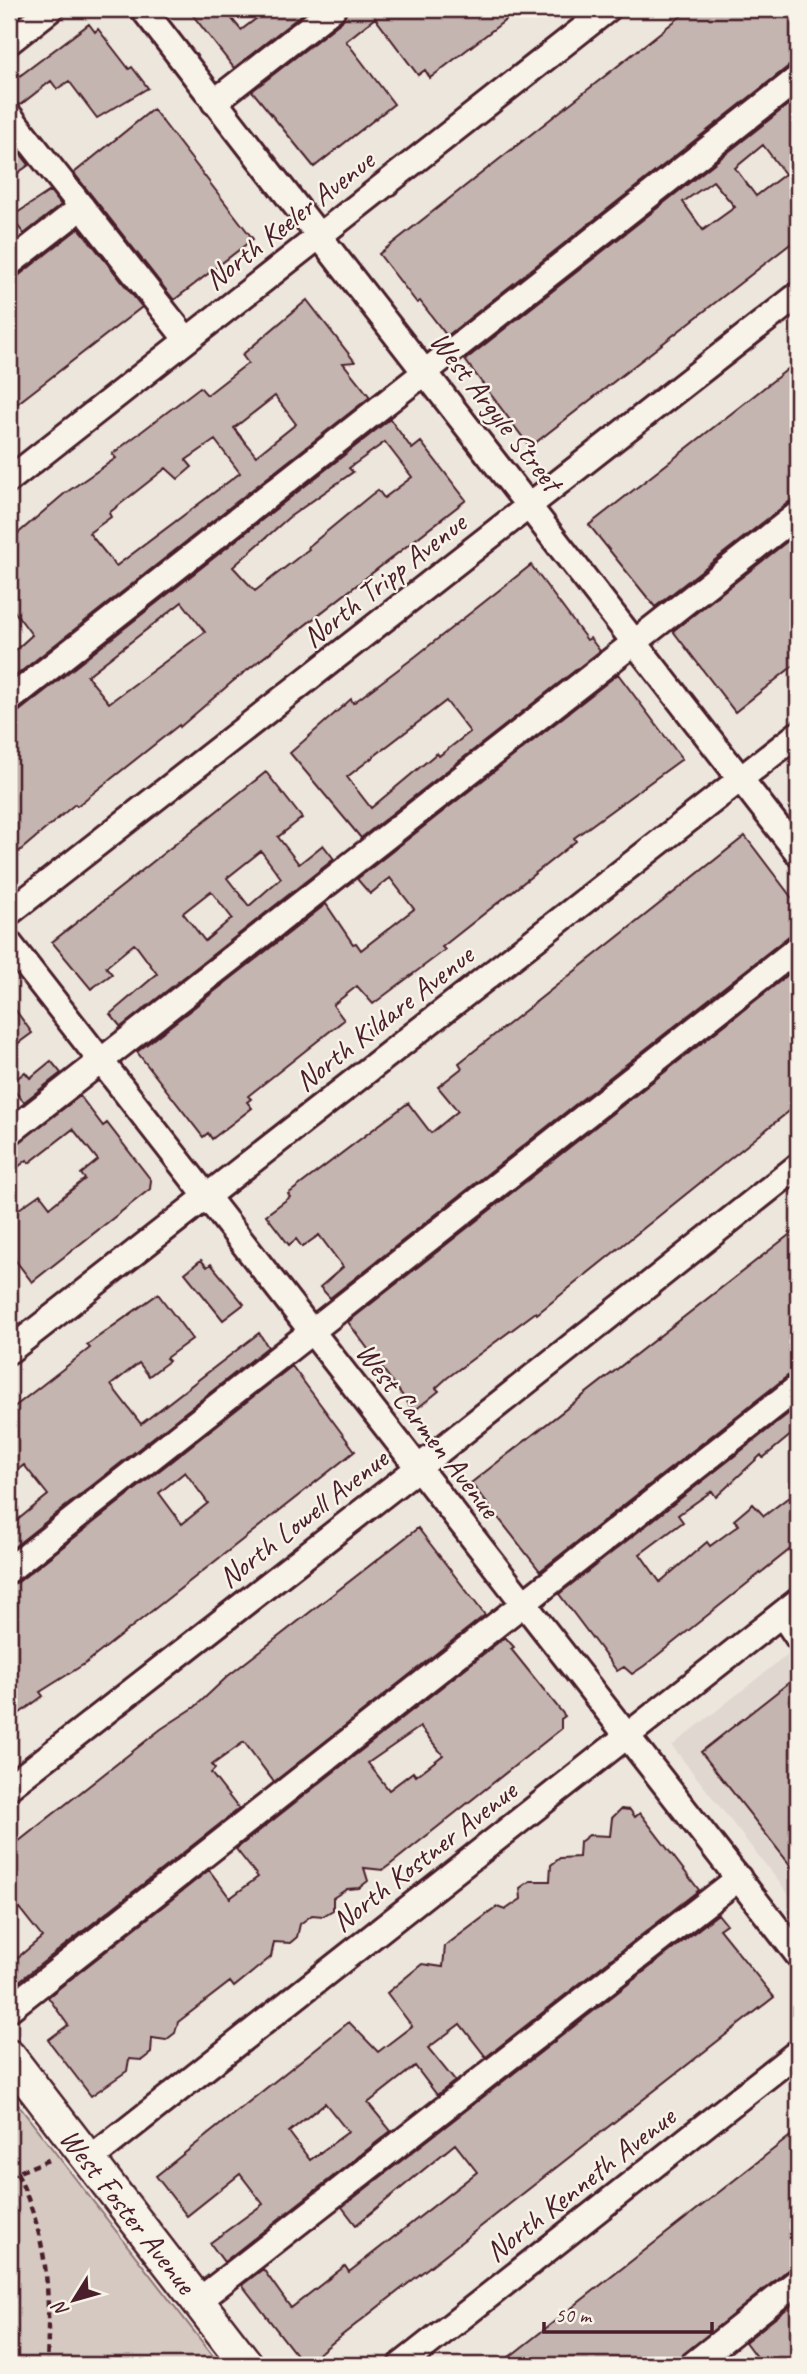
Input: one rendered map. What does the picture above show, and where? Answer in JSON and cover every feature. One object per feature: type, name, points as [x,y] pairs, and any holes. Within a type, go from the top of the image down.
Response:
[{"type":"main road","name":"West Foster Avenue","points":[[9,2056],[247,2365]]},
{"type":"street","points":[[9,42],[51,9]]},
{"type":"street","name":"West Argyle Street","points":[[143,9],[531,505],[798,853]]},
{"type":"street","points":[[214,102],[333,9]]},
{"type":"street","name":"North Keeler Avenue","points":[[9,480],[608,9]]},
{"type":"street","points":[[9,700],[798,78]]},
{"type":"street","points":[[9,115],[187,340]]},
{"type":"street","points":[[9,264],[82,207]]},
{"type":"street","name":"North Tripp Avenue","points":[[9,914],[798,295]]},
{"type":"street","points":[[9,1133],[798,514]]},
{"type":"street","name":"North Kildare Avenue","points":[[9,1351],[798,734]]},
{"type":"street","name":"West Carmen Avenue","points":[[9,943],[798,1955]]},
{"type":"street","points":[[9,1570],[798,948]]},
{"type":"street","name":"North Lowell Avenue","points":[[9,1787],[418,1468],[798,1166]]},
{"type":"street","points":[[9,2008],[798,1387]]},
{"type":"street","points":[[790,1608],[798,1638]]},
{"type":"street","name":"North Kostner Avenue","points":[[89,2160],[790,1608]]},
{"type":"street","points":[[198,2301],[739,1878]]},
{"type":"street","name":"North Kenneth Avenue","points":[[401,2365],[798,2052]]},
{"type":"street","points":[[692,2365],[798,2281]]},
{"type":"path","points":[[9,2176],[51,2158]]},
{"type":"path","points":[[17,2173],[37,2218],[46,2259],[47,2365]]},
{"type":"shaded area","points":[[798,1646],[798,1906],[672,1746]]},
{"type":"shaded area","points":[[9,2093],[220,2365],[9,2365]]},
{"type":"building","points":[[188,9],[224,9],[241,30],[269,9],[309,9],[234,68]]},
{"type":"building","points":[[348,9],[520,9],[430,78],[425,70],[418,75],[375,18],[346,41],[394,104],[314,167],[252,91],[342,21]]},
{"type":"building","points":[[690,9],[798,9],[798,63],[789,66],[447,336],[379,254]]},
{"type":"building","points":[[89,24],[95,32],[98,29],[129,69],[132,67],[148,88],[97,118],[69,81],[57,89],[51,81],[20,105],[9,100],[9,84]]},
{"type":"building","points":[[798,97],[798,238],[530,447],[465,360]],"holes":[[[763,145],[785,174],[756,196],[735,168]],[[713,181],[735,207],[703,230],[683,202]]]},
{"type":"building","points":[[153,109],[253,239],[174,300],[74,173]]},
{"type":"building","points":[[9,139],[29,165],[9,179]]},
{"type":"building","points":[[50,191],[61,205],[24,234],[11,217]]},
{"type":"building","points":[[79,228],[142,307],[9,410],[9,279],[18,276]]},
{"type":"building","points":[[307,300],[355,362],[343,363],[370,397],[9,681],[9,656],[32,635],[9,604],[9,541],[64,494],[116,458],[112,454],[200,387],[207,395],[248,363],[242,355]],"holes":[[[275,396],[296,424],[256,456],[234,428]],[[215,440],[240,473],[116,566],[89,533],[111,517],[109,513],[166,468],[178,479],[192,467],[186,460]]]},
{"type":"building","points":[[798,361],[798,499],[789,502],[655,607],[589,525]]},
{"type":"building","points":[[390,419],[412,449],[421,442],[466,500],[232,682],[180,727],[179,725],[77,806],[75,804],[9,860],[9,715],[18,712]],"holes":[[[385,442],[412,477],[384,498],[378,490],[371,495],[255,591],[233,567],[288,518],[353,472],[349,468]],[[182,602],[205,632],[109,703],[87,676]]]},
{"type":"building","points":[[798,533],[798,662],[735,712],[673,631]]},
{"type":"building","points":[[531,565],[587,640],[590,638],[600,651],[361,838],[290,753],[351,699],[353,703]],"holes":[[[446,701],[470,732],[439,756],[437,753],[371,808],[347,777]]]},
{"type":"building","points":[[618,674],[682,759],[574,838],[576,841],[442,947],[445,950],[373,1004],[357,986],[333,1005],[344,1020],[248,1096],[251,1099],[247,1102],[252,1108],[212,1139],[208,1133],[203,1137],[137,1052],[326,904],[353,944],[356,943],[361,950],[414,909],[390,878],[370,894],[357,879]]},
{"type":"building","points":[[266,772],[302,818],[278,837],[299,864],[323,845],[334,859],[121,1027],[110,1014],[157,974],[137,947],[134,944],[106,967],[112,974],[91,989],[52,942]],"holes":[[[261,851],[281,878],[249,906],[227,878]],[[211,891],[232,918],[205,941],[183,913]]]},
{"type":"building","points":[[745,836],[798,906],[798,933],[789,936],[330,1298],[320,1287],[343,1267],[319,1235],[302,1247],[296,1239],[289,1245],[266,1215],[290,1197],[288,1194],[408,1103],[431,1133],[458,1111],[438,1087],[462,1068],[459,1063]]},
{"type":"building","points":[[798,967],[798,1104],[537,1314],[536,1312],[447,1378],[436,1388],[439,1391],[414,1411],[348,1322]]},
{"type":"building","points":[[9,1001],[32,1033],[9,1050]]},
{"type":"building","points":[[51,1061],[61,1073],[24,1102],[9,1085],[25,1072],[30,1078]]},
{"type":"building","points":[[80,1096],[103,1126],[107,1123],[151,1180],[150,1189],[32,1282],[9,1252],[9,1216],[40,1194],[50,1207],[85,1179],[81,1174],[98,1160],[73,1129],[29,1163],[27,1160],[9,1174],[9,1150]]},
{"type":"building","points":[[798,1228],[798,1291],[791,1297],[798,1310],[798,1372],[789,1375],[540,1571],[471,1483]]},
{"type":"building","points":[[201,1260],[207,1267],[211,1264],[244,1304],[223,1320],[185,1273]]},
{"type":"building","points":[[158,1294],[192,1339],[166,1358],[169,1361],[149,1376],[139,1363],[111,1385],[141,1424],[259,1333],[268,1347],[9,1551],[9,1527],[48,1495],[24,1465],[9,1477],[9,1411],[90,1348],[87,1345]]},
{"type":"building","points":[[292,1366],[355,1451],[86,1663],[40,1692],[43,1696],[9,1721],[9,1585],[18,1582]],"holes":[[[185,1472],[208,1503],[182,1524],[159,1493]]]},
{"type":"building","points":[[798,1406],[798,1429],[763,1458],[761,1455],[716,1497],[712,1491],[678,1515],[683,1522],[640,1554],[660,1582],[707,1542],[710,1546],[739,1525],[734,1520],[753,1504],[764,1516],[789,1497],[798,1509],[798,1543],[644,1666],[632,1674],[624,1667],[617,1671],[559,1594]]},
{"type":"building","points":[[418,1528],[485,1615],[274,1782],[244,1742],[212,1765],[215,1769],[211,1773],[239,1809],[9,1989],[9,1965],[42,1937],[19,1908],[9,1916],[9,1849],[161,1729],[195,1707],[228,1676]]},
{"type":"building","points":[[505,1637],[514,1647],[511,1649],[565,1716],[561,1719],[561,1729],[383,1870],[364,1868],[368,1881],[359,1888],[347,1889],[333,1898],[333,1910],[323,1916],[312,1915],[300,1924],[297,1937],[290,1943],[274,1942],[271,1957],[234,1987],[230,1982],[178,2022],[175,2033],[166,2040],[152,2038],[151,2053],[142,2060],[129,2059],[127,2071],[91,2096],[48,2040],[68,2025],[48,1997],[209,1870],[230,1898],[258,1877],[236,1849]],"holes":[[[420,1727],[443,1755],[416,1776],[413,1772],[389,1790],[368,1763]]]},
{"type":"building","points":[[791,1681],[798,1691],[798,1875],[701,1752]]},
{"type":"building","points":[[621,1809],[630,1810],[635,1817],[640,1813],[699,1890],[486,2057],[460,2024],[428,2048],[455,2081],[437,2095],[415,2066],[368,2103],[391,2131],[224,2262],[210,2243],[263,2204],[240,2174],[187,2216],[156,2176],[349,2022],[378,2052],[412,2026],[387,1993],[422,1964],[443,1967],[445,1946],[497,1907],[505,1910],[521,1899],[520,1888],[530,1881],[550,1881],[551,1865],[560,1858],[579,1857],[580,1842],[589,1835],[610,1836],[612,1818]],"holes":[[[325,2103],[348,2132],[310,2160],[289,2132]]]},
{"type":"building","points":[[718,1914],[726,1924],[719,1929],[774,1997],[304,2365],[242,2285],[263,2269],[291,2308],[345,2266],[349,2272],[477,2172],[455,2144],[356,2225],[342,2207]]},
{"type":"building","points":[[798,2130],[798,2266],[789,2269],[671,2365],[499,2365]]},
{"type":"building","points":[[798,2300],[798,2365],[762,2365],[745,2342]]}]
